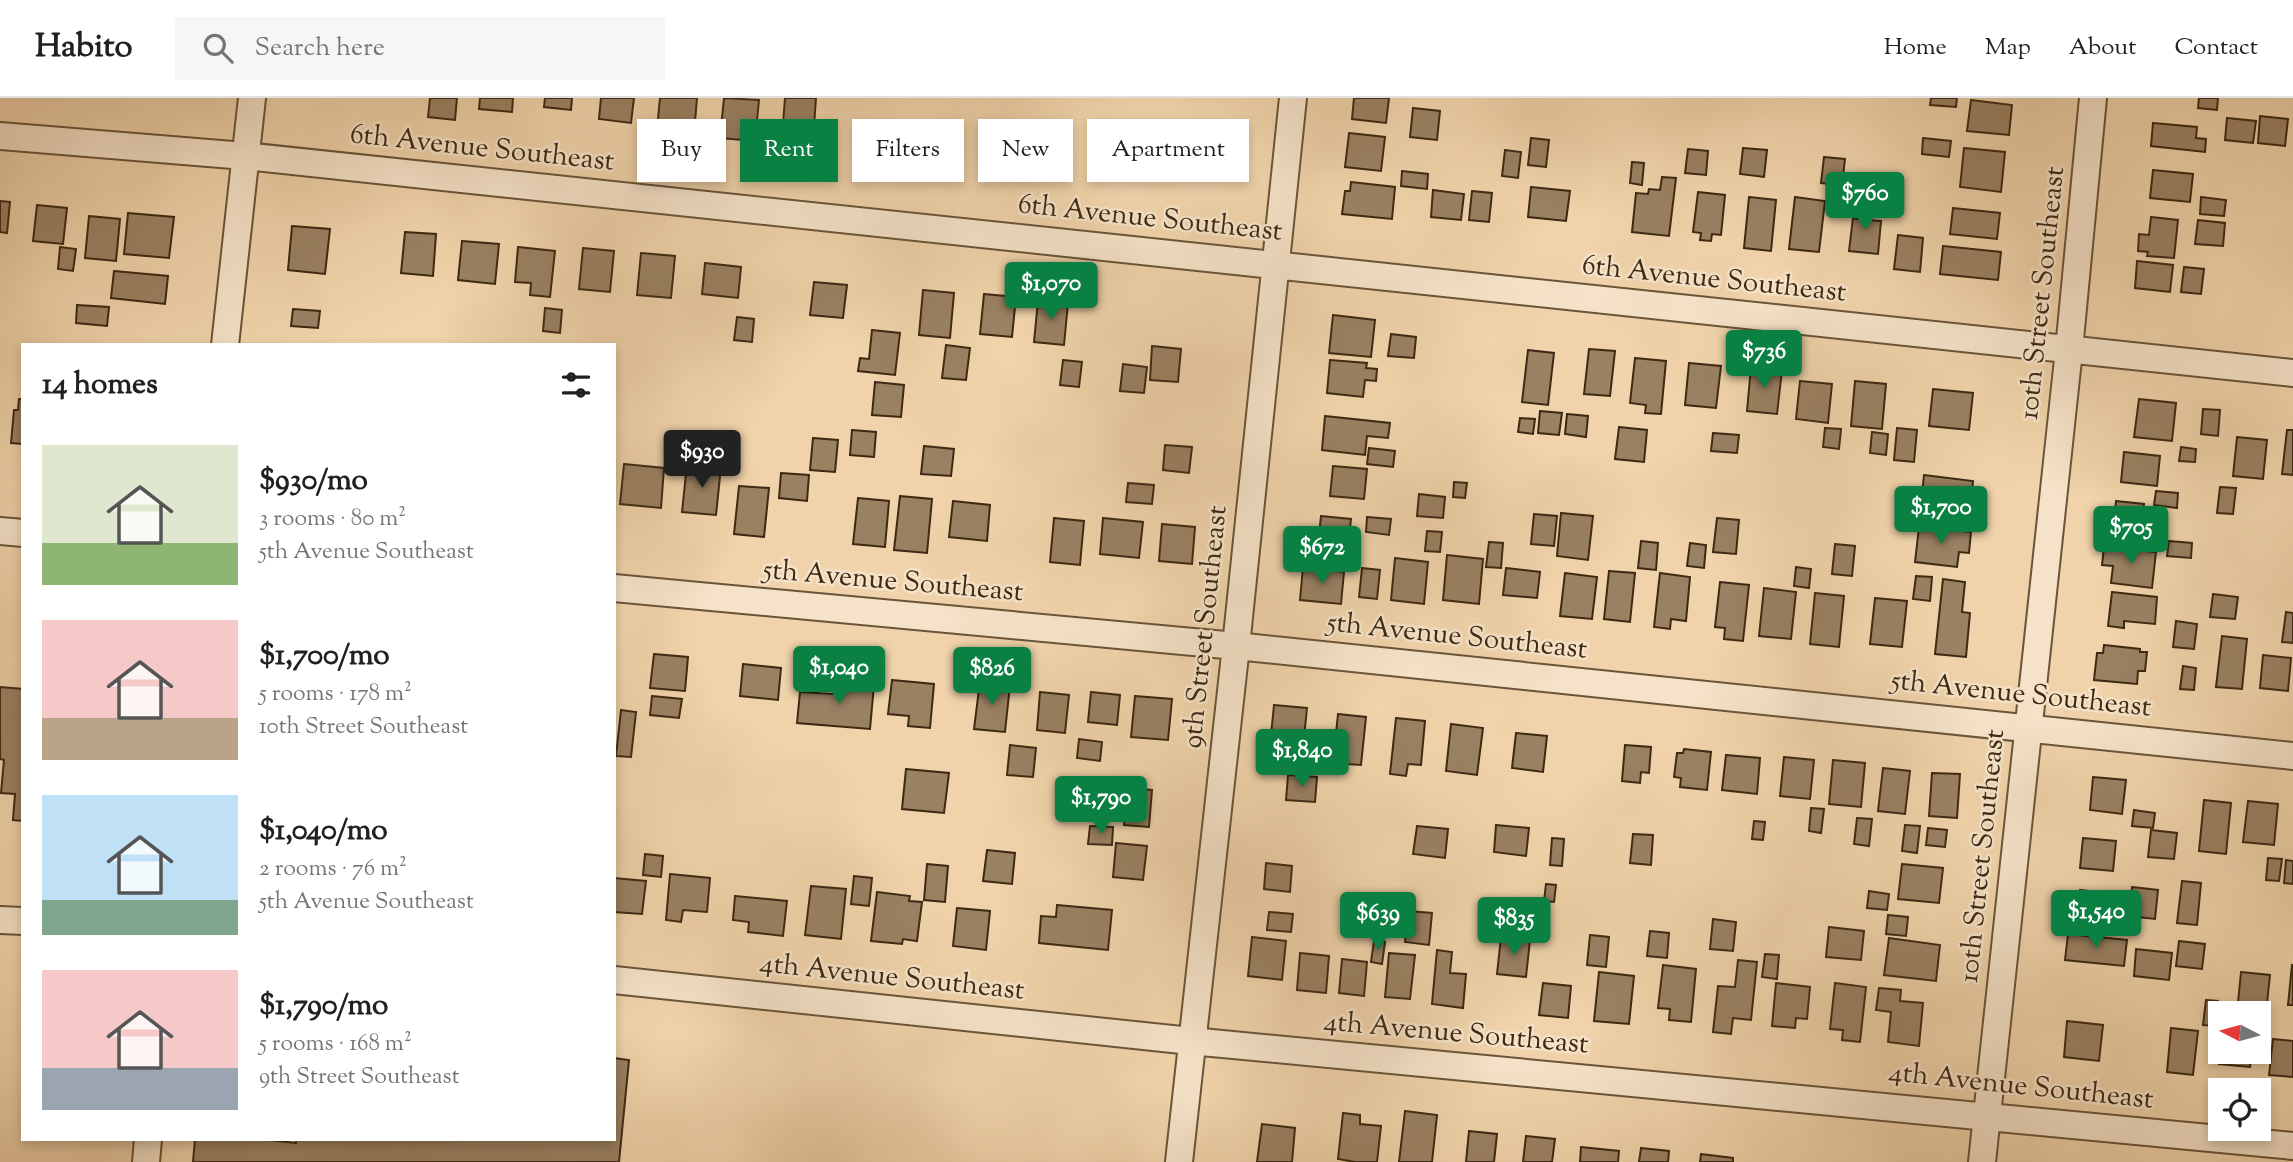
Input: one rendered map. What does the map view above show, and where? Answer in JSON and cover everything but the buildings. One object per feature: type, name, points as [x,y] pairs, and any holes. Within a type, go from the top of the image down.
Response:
[{"type":"street","points":[[225,343],[252,98]]},
{"type":"street","name":"9th Street Southeast","points":[[1179,1162],[1293,98]]},
{"type":"street","name":"10th Street Southeast","points":[[1982,1162],[2069,349],[2093,98]]},
{"type":"street","name":"6th Avenue Southeast","points":[[0,136],[245,156],[2293,373]]},
{"type":"street","points":[[0,531],[21,534]]},
{"type":"street","name":"5th Avenue Southeast","points":[[616,588],[1236,646],[2293,756]]},
{"type":"street","points":[[0,920],[21,921]]},
{"type":"street","name":"4th Avenue Southeast","points":[[616,980],[1191,1041],[2293,1146]]},
{"type":"street","points":[[146,1162],[148,1141]]}]
